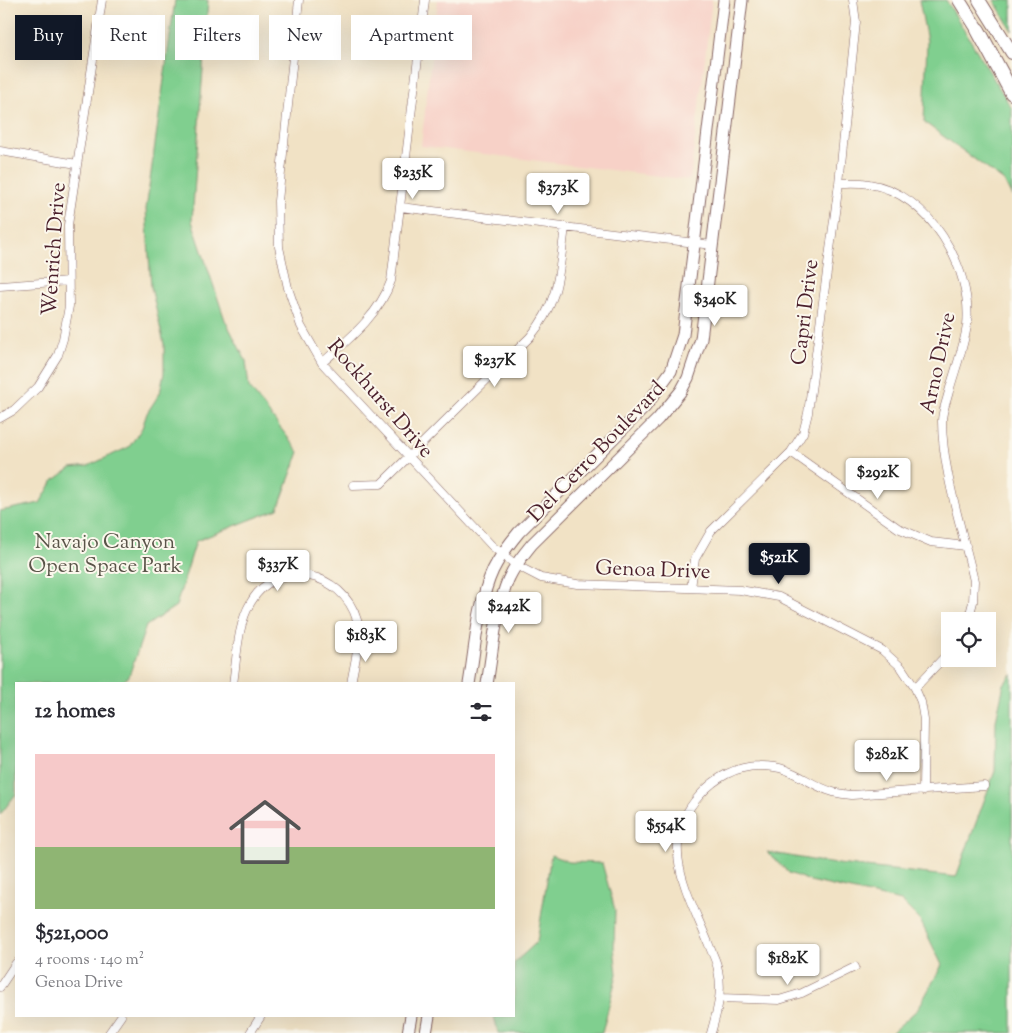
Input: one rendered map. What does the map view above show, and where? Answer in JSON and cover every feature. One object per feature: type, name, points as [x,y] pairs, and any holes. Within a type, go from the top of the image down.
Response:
[{"type":"highway","points":[[978,30],[1012,93]]},
{"type":"main road","points":[[959,0],[1012,82]]},
{"type":"main road","points":[[978,0],[1012,53]]},
{"type":"street","name":"Wenrich Drive","points":[[0,418],[14,410],[38,387],[58,355],[68,306],[68,225],[102,0]]},
{"type":"street","name":"Rockhurst Drive","points":[[299,0],[278,201],[279,248],[288,288],[301,326],[322,363],[408,458],[502,555]]},
{"type":"street","points":[[322,363],[374,313],[384,298],[391,281],[425,0]]},
{"type":"street","name":"Del Cerro Boulevard","points":[[469,682],[484,599],[492,572],[502,555],[519,532],[645,407],[666,381],[683,336],[724,0]]},
{"type":"street","name":"Del Cerro Boulevard","points":[[487,682],[501,604],[508,580],[516,565],[532,544],[658,419],[681,391],[688,378],[700,339],[742,0]]},
{"type":"street","name":"Capri Drive","points":[[692,588],[695,559],[711,531],[791,452],[803,433],[808,413],[838,183],[856,22],[853,0]]},
{"type":"street","points":[[0,151],[77,164]]},
{"type":"street","name":"Arno Drive","points":[[838,183],[870,184],[893,193],[913,204],[930,220],[951,247],[964,283],[967,326],[942,417],[942,443],[974,581],[970,612]]},
{"type":"street","points":[[400,206],[712,245]]},
{"type":"street","points":[[353,485],[382,484],[543,322],[556,292],[565,227]]},
{"type":"street","points":[[0,286],[68,281]]},
{"type":"street","points":[[791,452],[898,528],[931,542],[966,546]]},
{"type":"street","name":"Genoa Drive","points":[[502,555],[516,565],[541,578],[577,584],[740,590],[779,597],[882,650],[902,667],[915,688],[924,720],[924,791]]},
{"type":"street","points":[[233,682],[243,620],[251,602],[263,588],[278,579],[290,576],[313,575],[326,580],[347,597],[357,620],[358,639],[351,682]]},
{"type":"street","points":[[915,688],[941,661]]},
{"type":"street","points":[[711,1033],[720,998],[718,969],[678,867],[676,846],[681,824],[690,805],[711,782],[738,769],[758,766],[790,770],[832,792],[852,795],[984,786]]},
{"type":"street","points":[[0,987],[15,964]]},
{"type":"street","points":[[720,998],[779,1000],[802,993],[855,967]]},
{"type":"street","points":[[109,1033],[120,1017]]},
{"type":"street","points":[[250,1033],[261,1017]]},
{"type":"street","points":[[408,1033],[411,1017]]},
{"type":"street","points":[[426,1033],[429,1017]]},
{"type":"shaded area","points":[[438,0],[712,0],[690,180],[421,146],[431,60],[472,60],[472,15],[436,15]]},
{"type":"green space","name":"Navajo Canyon Open Space Park","points":[[175,0],[208,0],[207,15],[175,15],[175,60],[204,60],[192,221],[225,320],[246,361],[249,387],[299,452],[278,509],[196,541],[176,606],[146,626],[130,673],[123,682],[15,682],[15,795],[0,815],[0,511],[40,503],[53,481],[71,468],[88,466],[129,447],[142,428],[147,413],[160,393],[164,373],[164,344],[151,287],[146,209]]},
{"type":"green space","points":[[919,0],[946,0],[1012,109],[1012,197],[1004,181],[924,122],[927,41]]},
{"type":"green space","points":[[994,0],[1012,0],[1012,31]]},
{"type":"green space","points":[[1012,674],[1012,1033],[891,1033],[918,1009],[942,965],[920,920],[901,901],[810,881],[789,873],[767,852],[829,863],[956,877],[995,771],[996,720],[1004,684]]},
{"type":"green space","points":[[551,855],[569,862],[602,863],[615,910],[614,947],[617,974],[602,1033],[498,1033],[494,1017],[515,1017],[515,962],[537,942]]}]
